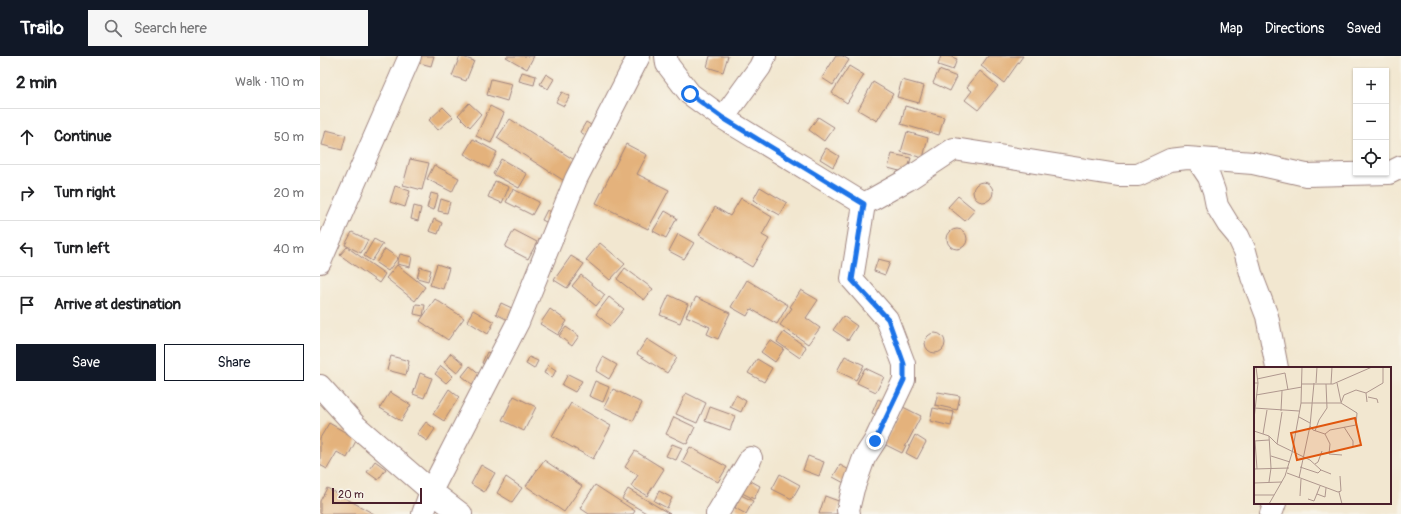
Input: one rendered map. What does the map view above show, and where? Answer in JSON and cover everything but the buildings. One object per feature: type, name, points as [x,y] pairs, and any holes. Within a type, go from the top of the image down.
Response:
[{"type":"street","points":[[320,262],[410,56]]},
{"type":"street","points":[[423,514],[431,491],[518,322],[576,179],[639,56]]},
{"type":"street","points":[[666,56],[667,64],[690,94],[723,118],[864,204]]},
{"type":"street","points":[[723,118],[760,67],[765,56]]},
{"type":"street","points":[[864,204],[907,180],[954,149],[1118,175],[1138,175],[1170,160],[1187,158],[1253,162],[1306,175],[1389,173],[1401,167]]},
{"type":"street","points":[[1197,159],[1209,177],[1217,206],[1228,224],[1238,236],[1245,251],[1252,277],[1267,316],[1277,367]]},
{"type":"street","points":[[849,514],[848,510],[853,489],[864,458],[875,441],[904,380],[904,364],[888,319],[852,280],[864,204]]},
{"type":"street","points":[[320,386],[356,426],[431,491],[461,514]]},
{"type":"street","points":[[717,514],[752,458]]},
{"type":"street","points":[[1271,514],[1275,504]]},
{"type":"route","points":[[690,94],[723,118],[864,204],[852,280],[888,319],[904,364],[904,380],[875,441]]}]
